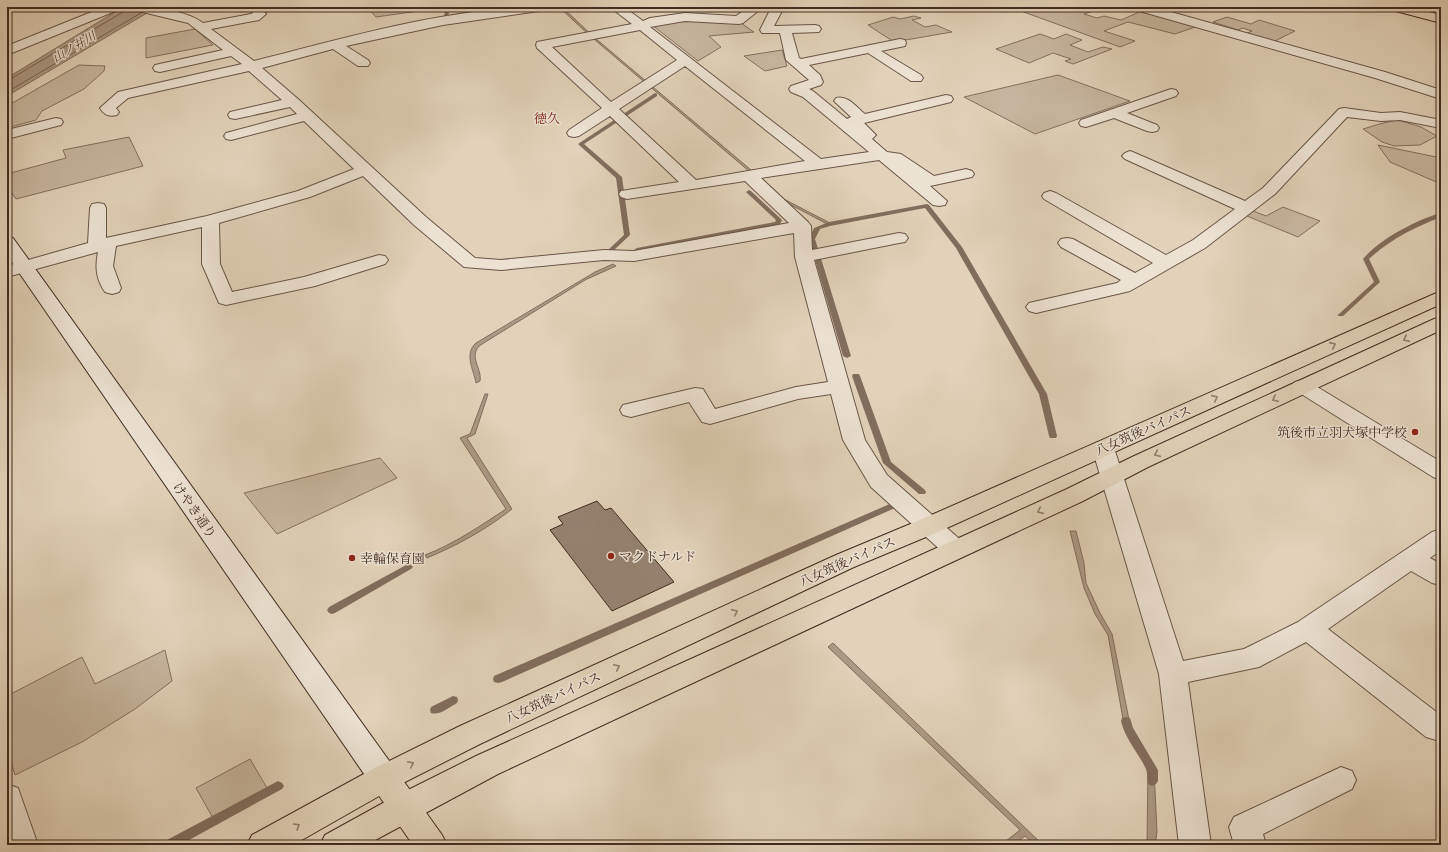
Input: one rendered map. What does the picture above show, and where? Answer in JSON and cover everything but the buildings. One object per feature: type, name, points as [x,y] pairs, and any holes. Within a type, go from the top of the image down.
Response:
[{"type":"main road","points":[[1396,7],[1441,19]]},
{"type":"main road","name":"八女筑後バイパス","points":[[263,845],[384,778],[477,732],[845,561],[929,526],[1441,297]]},
{"type":"main road","name":"八女筑後バイパス","points":[[336,845],[405,807],[487,765],[1111,477],[1302,386],[1441,323]]},
{"type":"main road","points":[[384,778],[431,845]]},
{"type":"street","points":[[7,51],[114,7]]},
{"type":"street","points":[[138,7],[162,11],[192,20],[252,66],[293,102],[420,221],[470,263],[501,265],[604,255],[634,256],[802,226]]},
{"type":"street","points":[[201,27],[255,17],[260,14],[253,7]]},
{"type":"street","points":[[104,95],[123,95],[252,66],[334,44],[443,21],[539,7]]},
{"type":"street","points":[[616,7],[818,164]]},
{"type":"street","points":[[692,185],[542,45],[642,26],[650,22],[685,17],[751,27],[757,7]]},
{"type":"street","points":[[778,7],[766,30],[815,29]]},
{"type":"street","points":[[1140,7],[1365,71],[1441,95]]},
{"type":"street","points":[[785,30],[793,60],[815,78],[816,82],[796,88],[808,94],[939,200]]},
{"type":"street","points":[[799,64],[900,43]]},
{"type":"street","points":[[334,44],[363,63]]},
{"type":"street","points":[[870,49],[916,78]]},
{"type":"street","points":[[160,68],[232,52]]},
{"type":"street","points":[[574,133],[685,60]]},
{"type":"street","points":[[1086,123],[1171,93]]},
{"type":"street","points":[[112,112],[107,108],[123,95]]},
{"type":"street","points":[[1400,116],[1441,98]]},
{"type":"street","points":[[946,99],[853,120],[887,151],[931,181],[966,174]]},
{"type":"street","points":[[841,101],[862,118]]},
{"type":"street","points":[[235,115],[293,102]]},
{"type":"street","points":[[1036,307],[1123,287],[1199,244],[1270,192],[1344,112],[1381,117],[1400,116],[1441,124]]},
{"type":"street","points":[[1114,113],[1152,128]]},
{"type":"street","points":[[231,136],[307,116]]},
{"type":"street","points":[[7,135],[56,122]]},
{"type":"street","points":[[628,194],[882,155],[908,165]]},
{"type":"street","points":[[1130,156],[1247,208]]},
{"type":"street","points":[[16,270],[102,244],[210,220],[304,194],[365,170]]},
{"type":"street","points":[[749,176],[802,226],[804,257],[854,440],[879,481],[955,549]]},
{"type":"street","points":[[1050,196],[1166,263]]},
{"type":"street","points":[[98,208],[104,266],[112,288]]},
{"type":"street","points":[[210,220],[211,264],[226,299],[308,282],[379,260]]},
{"type":"street","points":[[804,257],[899,238]]},
{"type":"street","name":"けやき通り","points":[[7,242],[16,270],[384,778]]},
{"type":"street","points":[[1067,243],[1134,280]]},
{"type":"street","points":[[631,410],[695,394],[710,417],[796,393],[839,386]]},
{"type":"street","points":[[1302,386],[1441,472]]},
{"type":"street","points":[[1103,448],[1173,674],[1195,845]]},
{"type":"street","points":[[1173,674],[1249,659],[1308,629],[1441,538]]},
{"type":"street","points":[[1411,559],[1441,576]]},
{"type":"street","points":[[1308,629],[1436,728],[1441,725]]},
{"type":"street","points":[[1250,845],[1245,827],[1341,780]]},
{"type":"street","points":[[7,798],[22,845]]},
{"type":"shaded area","points":[[367,7],[439,7],[440,8],[376,17]]},
{"type":"shaded area","points":[[1028,7],[1107,7],[1084,14],[1097,18],[1104,16],[1121,20],[1144,10],[1198,26],[1175,34],[1128,22],[1104,31],[1135,41],[1120,47],[1021,11]]},
{"type":"shaded area","points":[[914,16],[921,18],[912,20],[925,27],[936,25],[952,32],[894,42],[868,25],[893,17],[900,19]]},
{"type":"shaded area","points":[[1227,17],[1251,24],[1259,20],[1295,31],[1271,43],[1243,35],[1252,31],[1243,28],[1238,30],[1213,22]]},
{"type":"shaded area","points":[[674,20],[738,21],[754,32],[709,36],[721,47],[698,61],[652,25]]},
{"type":"shaded area","points":[[195,29],[213,45],[146,58],[146,38]]},
{"type":"shaded area","points":[[1040,34],[1054,39],[1066,34],[1082,40],[1070,45],[1088,52],[1103,47],[1112,49],[1073,64],[1065,61],[1071,59],[1053,53],[1029,63],[996,49]]},
{"type":"shaded area","points":[[782,50],[787,66],[765,71],[744,56]]},
{"type":"shaded area","points":[[79,65],[105,66],[104,71],[84,89],[42,111],[36,120],[7,128],[7,106]]},
{"type":"shaded area","points":[[1058,75],[1130,101],[1035,134],[964,97]]},
{"type":"shaded area","points":[[1398,120],[1421,127],[1437,136],[1420,145],[1394,146],[1382,142],[1363,129]]},
{"type":"shaded area","points":[[129,137],[143,166],[16,199],[7,186],[7,174],[66,158],[63,150]]},
{"type":"shaded area","points":[[1378,145],[1441,158],[1441,184],[1390,162]]},
{"type":"shaded area","points":[[1283,207],[1320,221],[1298,237],[1247,216],[1253,211],[1266,216]]},
{"type":"shaded area","points":[[380,458],[397,478],[277,534],[244,493]]},
{"type":"shaded area","points":[[165,650],[172,681],[135,709],[82,742],[15,775],[7,750],[7,696],[82,657],[95,684]]},
{"type":"shaded area","points":[[250,759],[267,788],[213,818],[196,788]]},
{"type":"water","name":"山ノ井川","points":[[123,7],[157,7],[7,96],[7,78]]},
{"type":"water","points":[[559,7],[562,7],[595,38],[751,170],[778,196],[830,223],[827,224],[776,197],[750,172],[588,34]]},
{"type":"water","points":[[613,264],[616,266],[585,280],[479,346],[476,350],[475,359],[480,381],[476,383],[470,357],[472,347],[476,343],[595,272]]},
{"type":"water","points":[[485,394],[488,394],[475,434],[467,438],[512,509],[472,536],[427,558],[425,555],[457,540],[506,509],[460,438],[470,434]]},
{"type":"water","points":[[1070,531],[1076,531],[1084,563],[1086,583],[1112,634],[1131,730],[1125,730],[1108,635],[1095,614],[1084,588]]},
{"type":"water","points":[[833,643],[1043,845],[1035,845],[1025,836],[1013,845],[1001,845],[1020,830],[828,647]]},
{"type":"water","points":[[1148,769],[1154,770],[1157,832],[1155,845],[1147,845]]},
{"type":"waterway","points":[[442,7],[447,13],[445,17]]},
{"type":"waterway","points":[[610,251],[627,235],[619,177],[581,144],[655,95]]},
{"type":"waterway","points":[[637,250],[778,223],[779,220],[749,192]]},
{"type":"waterway","points":[[847,356],[812,239],[817,228],[829,224],[927,206],[959,247],[1043,394],[1053,436]]},
{"type":"waterway","points":[[1341,315],[1377,282],[1366,259],[1390,239],[1422,222],[1441,215]]},
{"type":"waterway","points":[[856,376],[887,463],[922,492]]},
{"type":"waterway","points":[[498,679],[892,506]]},
{"type":"waterway","points":[[332,610],[408,567]]},
{"type":"waterway","points":[[435,710],[453,700]]},
{"type":"waterway","points":[[1126,721],[1128,729],[1152,770],[1152,781]]},
{"type":"waterway","points":[[169,845],[278,786]]},
{"type":"place","name":"筑後市立羽犬塚中学校","points":[[1415,432]]},
{"type":"place","name":"マクドナルド","points":[[611,556]]},
{"type":"place","name":"幸輪保育園","points":[[352,558]]},
{"type":"district","name":"徳久","points":[[547,118]]}]
